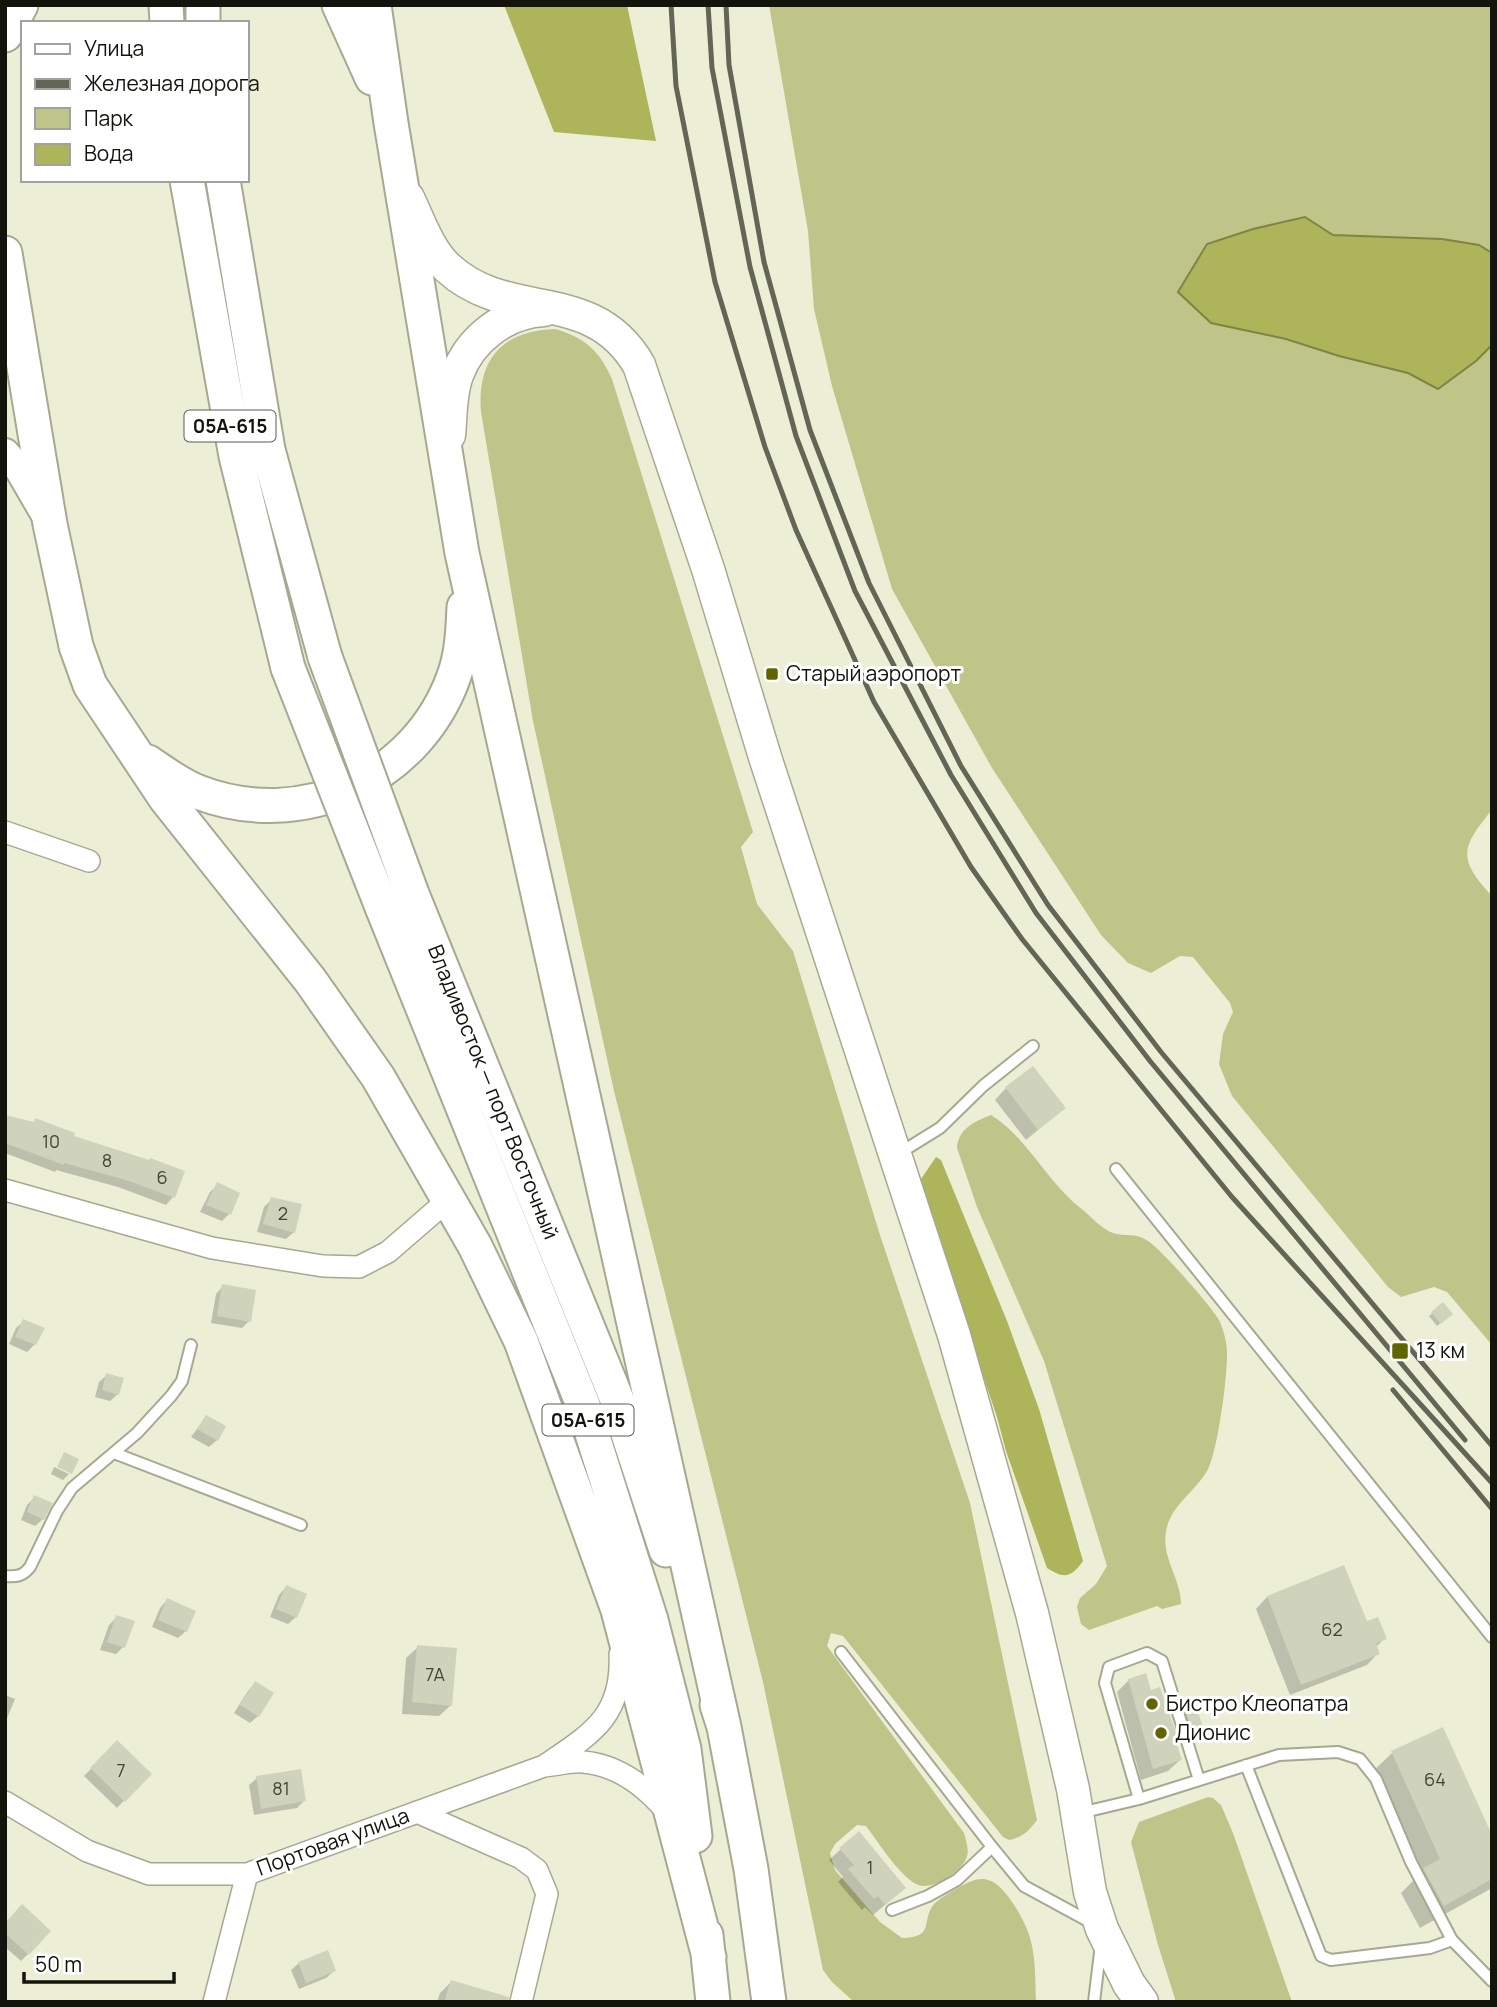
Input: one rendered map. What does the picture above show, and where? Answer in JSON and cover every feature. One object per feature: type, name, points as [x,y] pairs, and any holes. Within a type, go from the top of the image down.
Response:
[{"type":"highway","points":[[5,25],[10,5]]},
{"type":"highway","points":[[5,35],[21,5]]},
{"type":"highway","points":[[339,5],[355,36],[391,123]]},
{"type":"highway","points":[[374,5],[462,552],[724,1727]]},
{"type":"highway","name":"Владивосток — порт Восточный","points":[[187,182],[236,456],[288,668],[583,1405],[651,1620],[684,1749],[713,2002]]},
{"type":"highway","name":"Владивосток — порт Восточный","points":[[223,182],[268,450],[325,657],[412,894],[616,1397],[724,1727],[751,1868],[772,2001]]},
{"type":"highway","points":[[5,253],[50,524],[76,646],[90,685],[166,799],[310,980],[378,1077],[475,1247],[521,1341],[618,1610],[709,1957]]},
{"type":"highway","points":[[108,714],[146,760],[196,792],[254,806],[284,806],[314,802],[345,792],[375,777],[401,757],[424,733],[442,705],[455,675],[462,642],[462,552]]},
{"type":"main road","points":[[401,184],[423,230],[446,266],[476,288],[597,321],[621,340],[639,365],[708,569],[765,757],[954,1335],[1032,1613],[1073,1789],[1090,1892],[1102,1929],[1129,1984],[1142,2002]]},
{"type":"main road","points":[[447,461],[453,391],[457,376],[471,349],[481,337],[507,319],[536,310],[552,309]]},
{"type":"main road","points":[[5,453],[36,495],[50,524]]},
{"type":"street","points":[[5,832],[89,861]]},
{"type":"street","points":[[5,1189],[212,1248],[323,1266],[359,1267],[388,1252],[448,1200]]},
{"type":"street","points":[[544,1766],[592,1732],[619,1691],[621,1672],[618,1610]]},
{"type":"street","points":[[544,1766],[582,1762],[607,1767],[631,1778],[649,1791],[673,1819]]},
{"type":"street","name":"Портовая улица","points":[[5,1802],[87,1851],[149,1874],[247,1874],[544,1766]]},
{"type":"street","points":[[417,1812],[521,1858],[537,1870],[547,1894],[521,2002]]},
{"type":"street","points":[[214,2002],[247,1874]]},
{"type":"lane","points":[[895,1156],[940,1128],[983,1086],[1032,1046]]},
{"type":"lane","points":[[1116,1168],[1492,1637]]},
{"type":"lane","points":[[5,1576],[25,1574],[65,1497],[85,1476],[137,1433],[171,1396],[182,1381],[191,1345]]},
{"type":"lane","points":[[114,1453],[301,1525]]},
{"type":"lane","points":[[841,1652],[1024,1886],[1102,1929],[1094,2002]]},
{"type":"lane","points":[[1139,1799],[1105,1684],[1110,1667],[1147,1653],[1162,1661],[1199,1780]]},
{"type":"lane","points":[[1077,1814],[1139,1799],[1279,1755],[1338,1752],[1360,1759],[1376,1779],[1411,1862],[1452,1940],[1492,1981]]},
{"type":"lane","points":[[1246,1765],[1321,1956],[1331,1960],[1430,1948],[1452,1940]]},
{"type":"lane","points":[[892,1909],[928,1896],[957,1880],[992,1847]]},
{"type":"green space","points":[[504,5],[627,5],[656,141],[554,132]]},
{"type":"green space","points":[[769,5],[1492,5],[1492,253],[1479,245],[1443,239],[1333,235],[1304,217],[1286,339],[1339,356],[1408,373],[1438,389],[1476,361],[1492,345],[1492,810],[1474,834],[1467,853],[1473,872],[1492,896],[1492,1345],[1447,1292],[1434,1287],[1401,1297],[1388,1287],[1232,1096],[1219,1064],[1223,1034],[1233,1012],[1230,1003],[1193,957],[1180,956],[1151,973],[1128,963],[1101,935],[992,768],[892,589],[832,386],[814,309],[808,231]]},
{"type":"green space","points":[[555,329],[574,336],[590,347],[602,360],[612,379],[753,832],[741,847],[757,904],[793,951],[879,1232],[970,1503],[1037,1820],[1018,1837],[1009,1840],[1003,1837],[843,1636],[831,1633],[827,1646],[964,1833],[968,1853],[958,1870],[944,1880],[922,1886],[902,1873],[866,1826],[857,1825],[835,1844],[830,1853],[835,1870],[880,1922],[902,1938],[923,1932],[934,1904],[961,1886],[979,1879],[997,1885],[1015,1906],[1028,1931],[1034,1961],[1036,2002],[854,2002],[823,1970],[763,1682],[614,1091],[533,721],[481,412],[483,377],[496,352],[507,342],[520,336]]},
{"type":"green space","points":[[991,1115],[1016,1136],[1070,1199],[1101,1226],[1113,1233],[1143,1238],[1154,1246],[1197,1291],[1220,1323],[1226,1344],[1227,1362],[1216,1444],[1205,1475],[1170,1518],[1165,1537],[1181,1604],[1162,1609],[1157,1606],[1089,1630],[1081,1624],[1077,1607],[1080,1598],[1096,1584],[1107,1566],[1044,1361],[977,1207],[957,1148],[964,1131],[973,1123]]},
{"type":"green space","points":[[936,1157],[941,1160],[1007,1321],[1039,1409],[1083,1561],[1071,1574],[1058,1574],[1047,1568],[920,1188],[921,1179]]},
{"type":"green space","points":[[1208,1797],[1221,1805],[1233,1833],[1292,2002],[1176,2002],[1131,1842],[1139,1822]]},
{"type":"water","points":[[1305,217],[1333,235],[1442,239],[1479,245],[1492,253],[1492,345],[1476,361],[1438,389],[1408,373],[1339,356],[1286,339],[1211,323],[1178,292],[1207,244],[1253,229]]},
{"type":"building","points":[[1033,1066],[1066,1108],[1038,1130],[1005,1087]]},
{"type":"building","points":[[5,1115],[34,1122],[35,1118],[75,1133],[74,1136],[185,1171],[175,1198],[126,1180],[64,1165],[5,1143]]},
{"type":"building","points":[[217,1182],[240,1193],[231,1215],[206,1205]]},
{"type":"building","points":[[271,1197],[302,1204],[295,1233],[263,1224]]},
{"type":"building","points":[[222,1284],[256,1290],[251,1322],[217,1316]]},
{"type":"building","points":[[1443,1302],[1453,1314],[1441,1324],[1431,1312]]},
{"type":"building","points":[[23,1319],[45,1328],[36,1345],[15,1337]]},
{"type":"building","points":[[106,1373],[124,1378],[119,1395],[102,1390]]},
{"type":"building","points":[[206,1415],[226,1426],[218,1441],[197,1429]]},
{"type":"building","points":[[64,1452],[79,1459],[72,1474],[57,1467]]},
{"type":"building","points":[[34,1495],[53,1503],[44,1520],[27,1512]]},
{"type":"building","points":[[1344,1565],[1367,1621],[1378,1617],[1387,1639],[1376,1643],[1380,1654],[1301,1685],[1267,1596]]},
{"type":"building","points":[[286,1585],[307,1594],[297,1618],[276,1609]]},
{"type":"building","points":[[167,1598],[196,1611],[187,1632],[158,1620]]},
{"type":"building","points":[[116,1615],[135,1621],[125,1648],[107,1642]]},
{"type":"building","points":[[417,1645],[457,1648],[452,1706],[412,1702]]},
{"type":"building","points":[[1146,1673],[1151,1690],[1160,1687],[1177,1735],[1174,1736],[1182,1760],[1153,1769],[1128,1679]]},
{"type":"building","points":[[255,1681],[274,1693],[259,1717],[240,1705]]},
{"type":"building","points":[[1195,1703],[1203,1727],[1192,1730],[1184,1706]]},
{"type":"building","points":[[1443,1727],[1492,1835],[1492,1879],[1444,1906],[1423,1868],[1440,1859],[1391,1751]]},
{"type":"building","points":[[117,1740],[152,1774],[125,1802],[90,1768]]},
{"type":"building","points":[[301,1769],[306,1801],[261,1809],[256,1776]]},
{"type":"building","points":[[859,1831],[906,1888],[885,1905],[878,1896],[874,1899],[848,1869],[854,1865],[839,1848]]},
{"type":"building","points":[[22,1904],[51,1931],[29,1955],[5,1933],[5,1923]]},
{"type":"building","points":[[328,1950],[336,1971],[306,1983],[298,1962]]},
{"type":"building","points":[[451,1980],[509,1997],[508,2002],[444,2002]]},
{"type":"railway","points":[[671,5],[676,86],[715,282],[765,447],[796,530],[874,702],[971,867],[1022,939],[1232,1197],[1492,1483]]},
{"type":"railway","points":[[708,5],[712,68],[750,267],[796,436],[855,591],[951,775],[1036,913],[1150,1061],[1465,1440]]},
{"type":"railway","points":[[726,5],[729,65],[764,262],[810,430],[869,583],[961,766],[1048,905],[1161,1052],[1492,1446]]},
{"type":"railway","points":[[1393,1390],[1492,1509]]},
{"type":"place","name":"Старый аэропорт","points":[[772,674]]},
{"type":"place","name":"13 км","points":[[1400,1351]]},
{"type":"place","name":"Бистро Клеопатра","points":[[1152,1704]]},
{"type":"place","name":"Дионис","points":[[1161,1733]]}]
